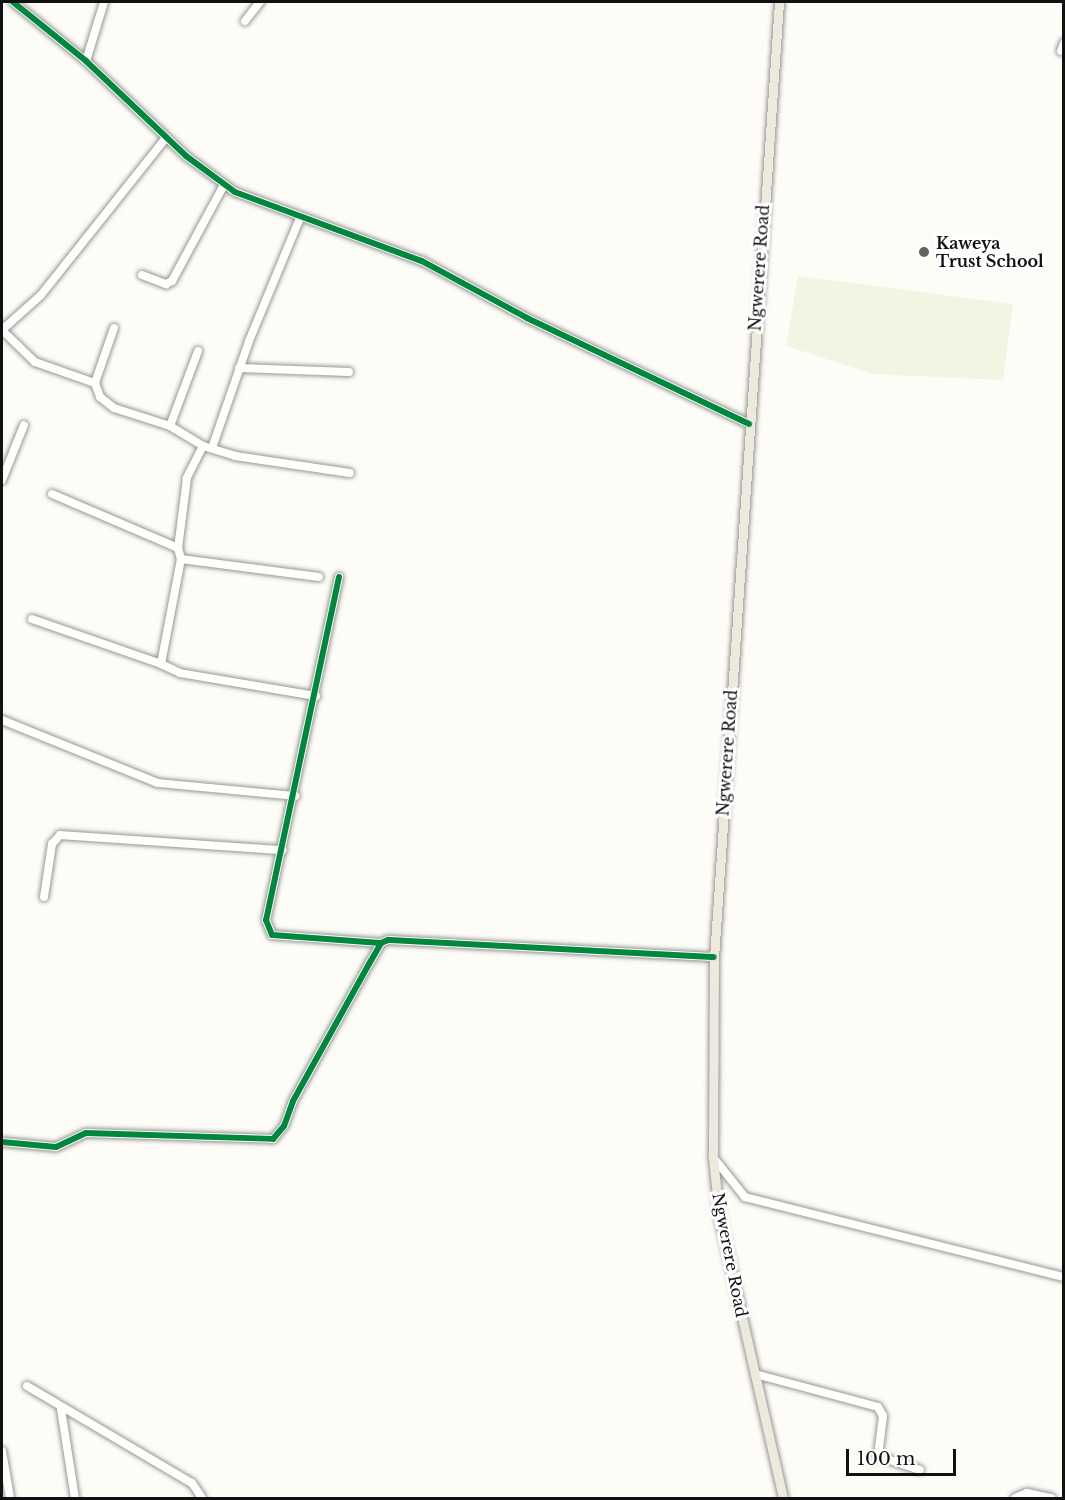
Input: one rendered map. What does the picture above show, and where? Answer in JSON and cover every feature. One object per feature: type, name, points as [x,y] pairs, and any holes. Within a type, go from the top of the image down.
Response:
[{"type":"main road","name":"Ngwerere Road","points":[[779,2],[714,957],[713,1157],[719,1216],[783,1498]]},
{"type":"street","points":[[13,2],[86,61],[166,138],[224,185],[300,218],[422,261],[527,318],[749,424]]},
{"type":"street","points":[[86,61],[104,2]]},
{"type":"street","points":[[246,21],[260,2]]},
{"type":"street","points":[[95,383],[69,377],[35,362],[2,330],[41,295],[166,138]]},
{"type":"street","points":[[141,275],[166,284],[172,282],[224,185]]},
{"type":"street","points":[[212,448],[240,368],[300,218]]},
{"type":"street","points":[[114,328],[95,383],[100,397],[114,408],[170,426],[203,446],[235,456],[350,473]]},
{"type":"street","points":[[170,426],[198,351]]},
{"type":"street","points":[[240,368],[349,372]]},
{"type":"street","points":[[2,480],[24,425]]},
{"type":"street","points":[[161,664],[181,559],[178,548],[187,478],[203,446]]},
{"type":"street","points":[[52,494],[178,548]]},
{"type":"street","points":[[181,559],[319,577]]},
{"type":"street","points":[[339,578],[295,796],[266,920],[272,935],[381,943],[408,940],[714,957]]},
{"type":"street","points":[[32,619],[161,664],[180,673],[316,696]]},
{"type":"street","points":[[2,720],[158,783],[295,796]]},
{"type":"street","points":[[44,897],[52,843],[60,835],[282,850]]},
{"type":"street","points":[[2,1142],[56,1147],[86,1133],[273,1138],[284,1126],[293,1101],[381,943]]},
{"type":"street","points":[[713,1157],[745,1197],[1064,1277]]},
{"type":"street","points":[[755,1374],[878,1407],[883,1416],[877,1451],[880,1459],[920,1470]]},
{"type":"street","points":[[27,1386],[61,1409],[192,1483],[202,1498]]},
{"type":"street","points":[[61,1409],[75,1498]]},
{"type":"street","points":[[2,1451],[10,1498]]},
{"type":"street","points":[[1015,1498],[1027,1493],[1051,1498]]},
{"type":"green space","points":[[798,276],[1013,304],[1003,380],[873,374],[786,346]]},
{"type":"cycle path","points":[[13,2],[86,61],[186,156],[235,192],[422,261],[527,318],[749,424]]},
{"type":"cycle path","points":[[339,577],[266,920],[272,935],[381,943]]},
{"type":"cycle path","points":[[2,1142],[56,1147],[86,1133],[273,1139],[284,1126],[293,1101],[381,943],[388,940],[714,957]]},
{"type":"place","name":"Kaweya Trust School","points":[[924,252]]}]
